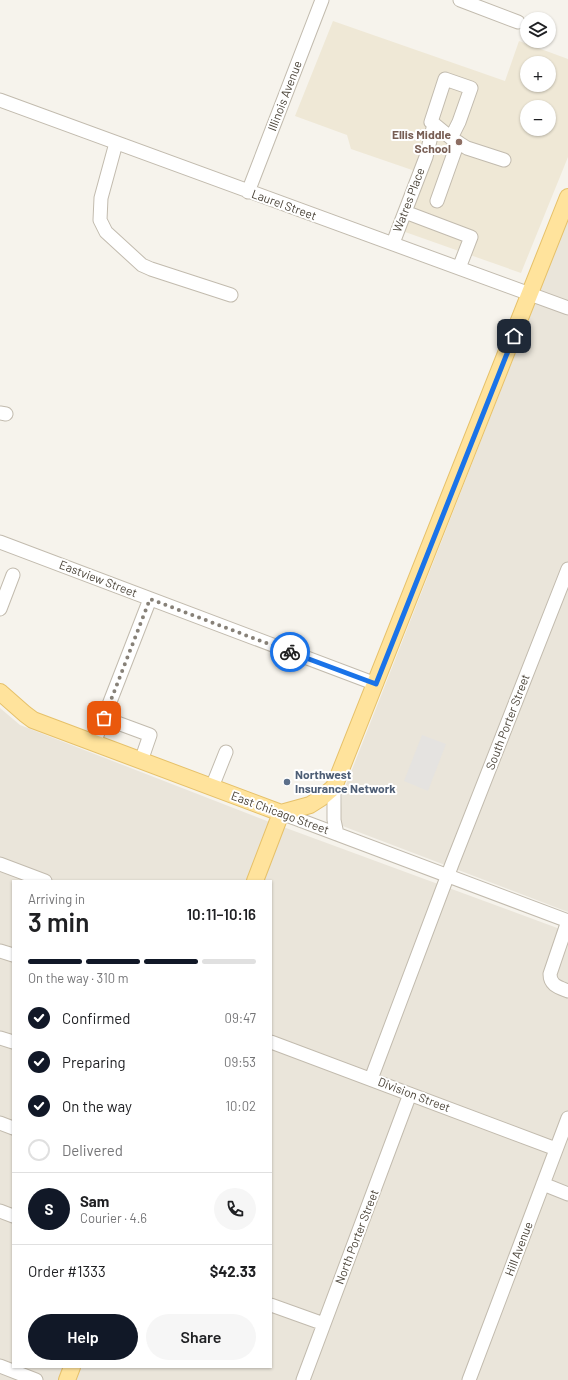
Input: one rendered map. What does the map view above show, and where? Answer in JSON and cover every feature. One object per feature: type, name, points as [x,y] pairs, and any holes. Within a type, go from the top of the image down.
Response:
[{"type":"main road","points":[[255,880],[281,813],[310,805],[334,787],[568,197]]},
{"type":"main road","name":"East Chicago Street","points":[[0,692],[29,718],[281,813]]},
{"type":"main road","points":[[67,1380],[72,1368]]},
{"type":"street","name":"Illinois Avenue","points":[[248,192],[322,0]]},
{"type":"street","points":[[460,0],[518,22]]},
{"type":"street","name":"Watres Place","points":[[393,243],[426,157],[434,124],[431,122],[445,79],[471,88],[459,122],[455,140]]},
{"type":"street","name":"Laurel Street","points":[[0,100],[568,308]]},
{"type":"street","points":[[434,124],[467,148],[504,160]]},
{"type":"street","points":[[437,201],[455,140]]},
{"type":"street","points":[[116,143],[101,198],[100,220],[106,232],[142,264],[152,270],[231,295]]},
{"type":"street","points":[[405,212],[471,237],[459,268]]},
{"type":"street","name":"Eastview Street","points":[[0,542],[376,684]]},
{"type":"street","name":"South Porter Street","points":[[448,876],[568,569]]},
{"type":"street","points":[[0,608],[13,575]]},
{"type":"street","points":[[94,743],[150,599]]},
{"type":"street","points":[[104,718],[150,735],[141,761]]},
{"type":"street","points":[[212,787],[226,752]]},
{"type":"street","points":[[334,787],[334,820],[337,834]]},
{"type":"street","name":"East Chicago Street","points":[[281,813],[568,921]]},
{"type":"street","points":[[0,864],[42,880]]},
{"type":"street","points":[[371,1079],[448,876]]},
{"type":"street","points":[[568,921],[550,974],[550,979],[554,985],[568,991]]},
{"type":"street","points":[[0,951],[12,955]]},
{"type":"street","points":[[0,1038],[12,1042]]},
{"type":"street","name":"Division Street","points":[[272,1042],[556,1149]]},
{"type":"street","name":"North Porter Street","points":[[303,1380],[410,1094]]},
{"type":"street","name":"Hill Avenue","points":[[469,1380],[568,1118]]},
{"type":"street","points":[[0,1123],[12,1128]]},
{"type":"street","points":[[543,1184],[568,1194]]},
{"type":"street","points":[[0,1211],[12,1216]]},
{"type":"street","points":[[272,1305],[324,1324]]},
{"type":"street","points":[[0,1366],[36,1380]]},
{"type":"shaded area","name":"Ellis Middle School","points":[[333,21],[505,81],[519,41],[520,48],[538,48],[568,59],[568,157],[521,273],[391,227],[415,171],[351,149],[347,135],[295,116]]},
{"type":"shaded area","points":[[568,219],[568,912],[340,825],[342,795]]},
{"type":"shaded area","points":[[0,708],[20,725],[267,821],[568,932],[568,1380],[0,1380]]},
{"type":"shaded area","points":[[422,735],[446,744],[428,791],[404,781]]},
{"type":"way so far","points":[[104,718],[150,599],[290,652]]},
{"type":"place","name":"Ellis Middle School","points":[[459,142]]},
{"type":"place","name":"Northwest Insurance Network","points":[[287,782]]},
{"type":"route","points":[[290,652],[376,684],[514,336]]}]
